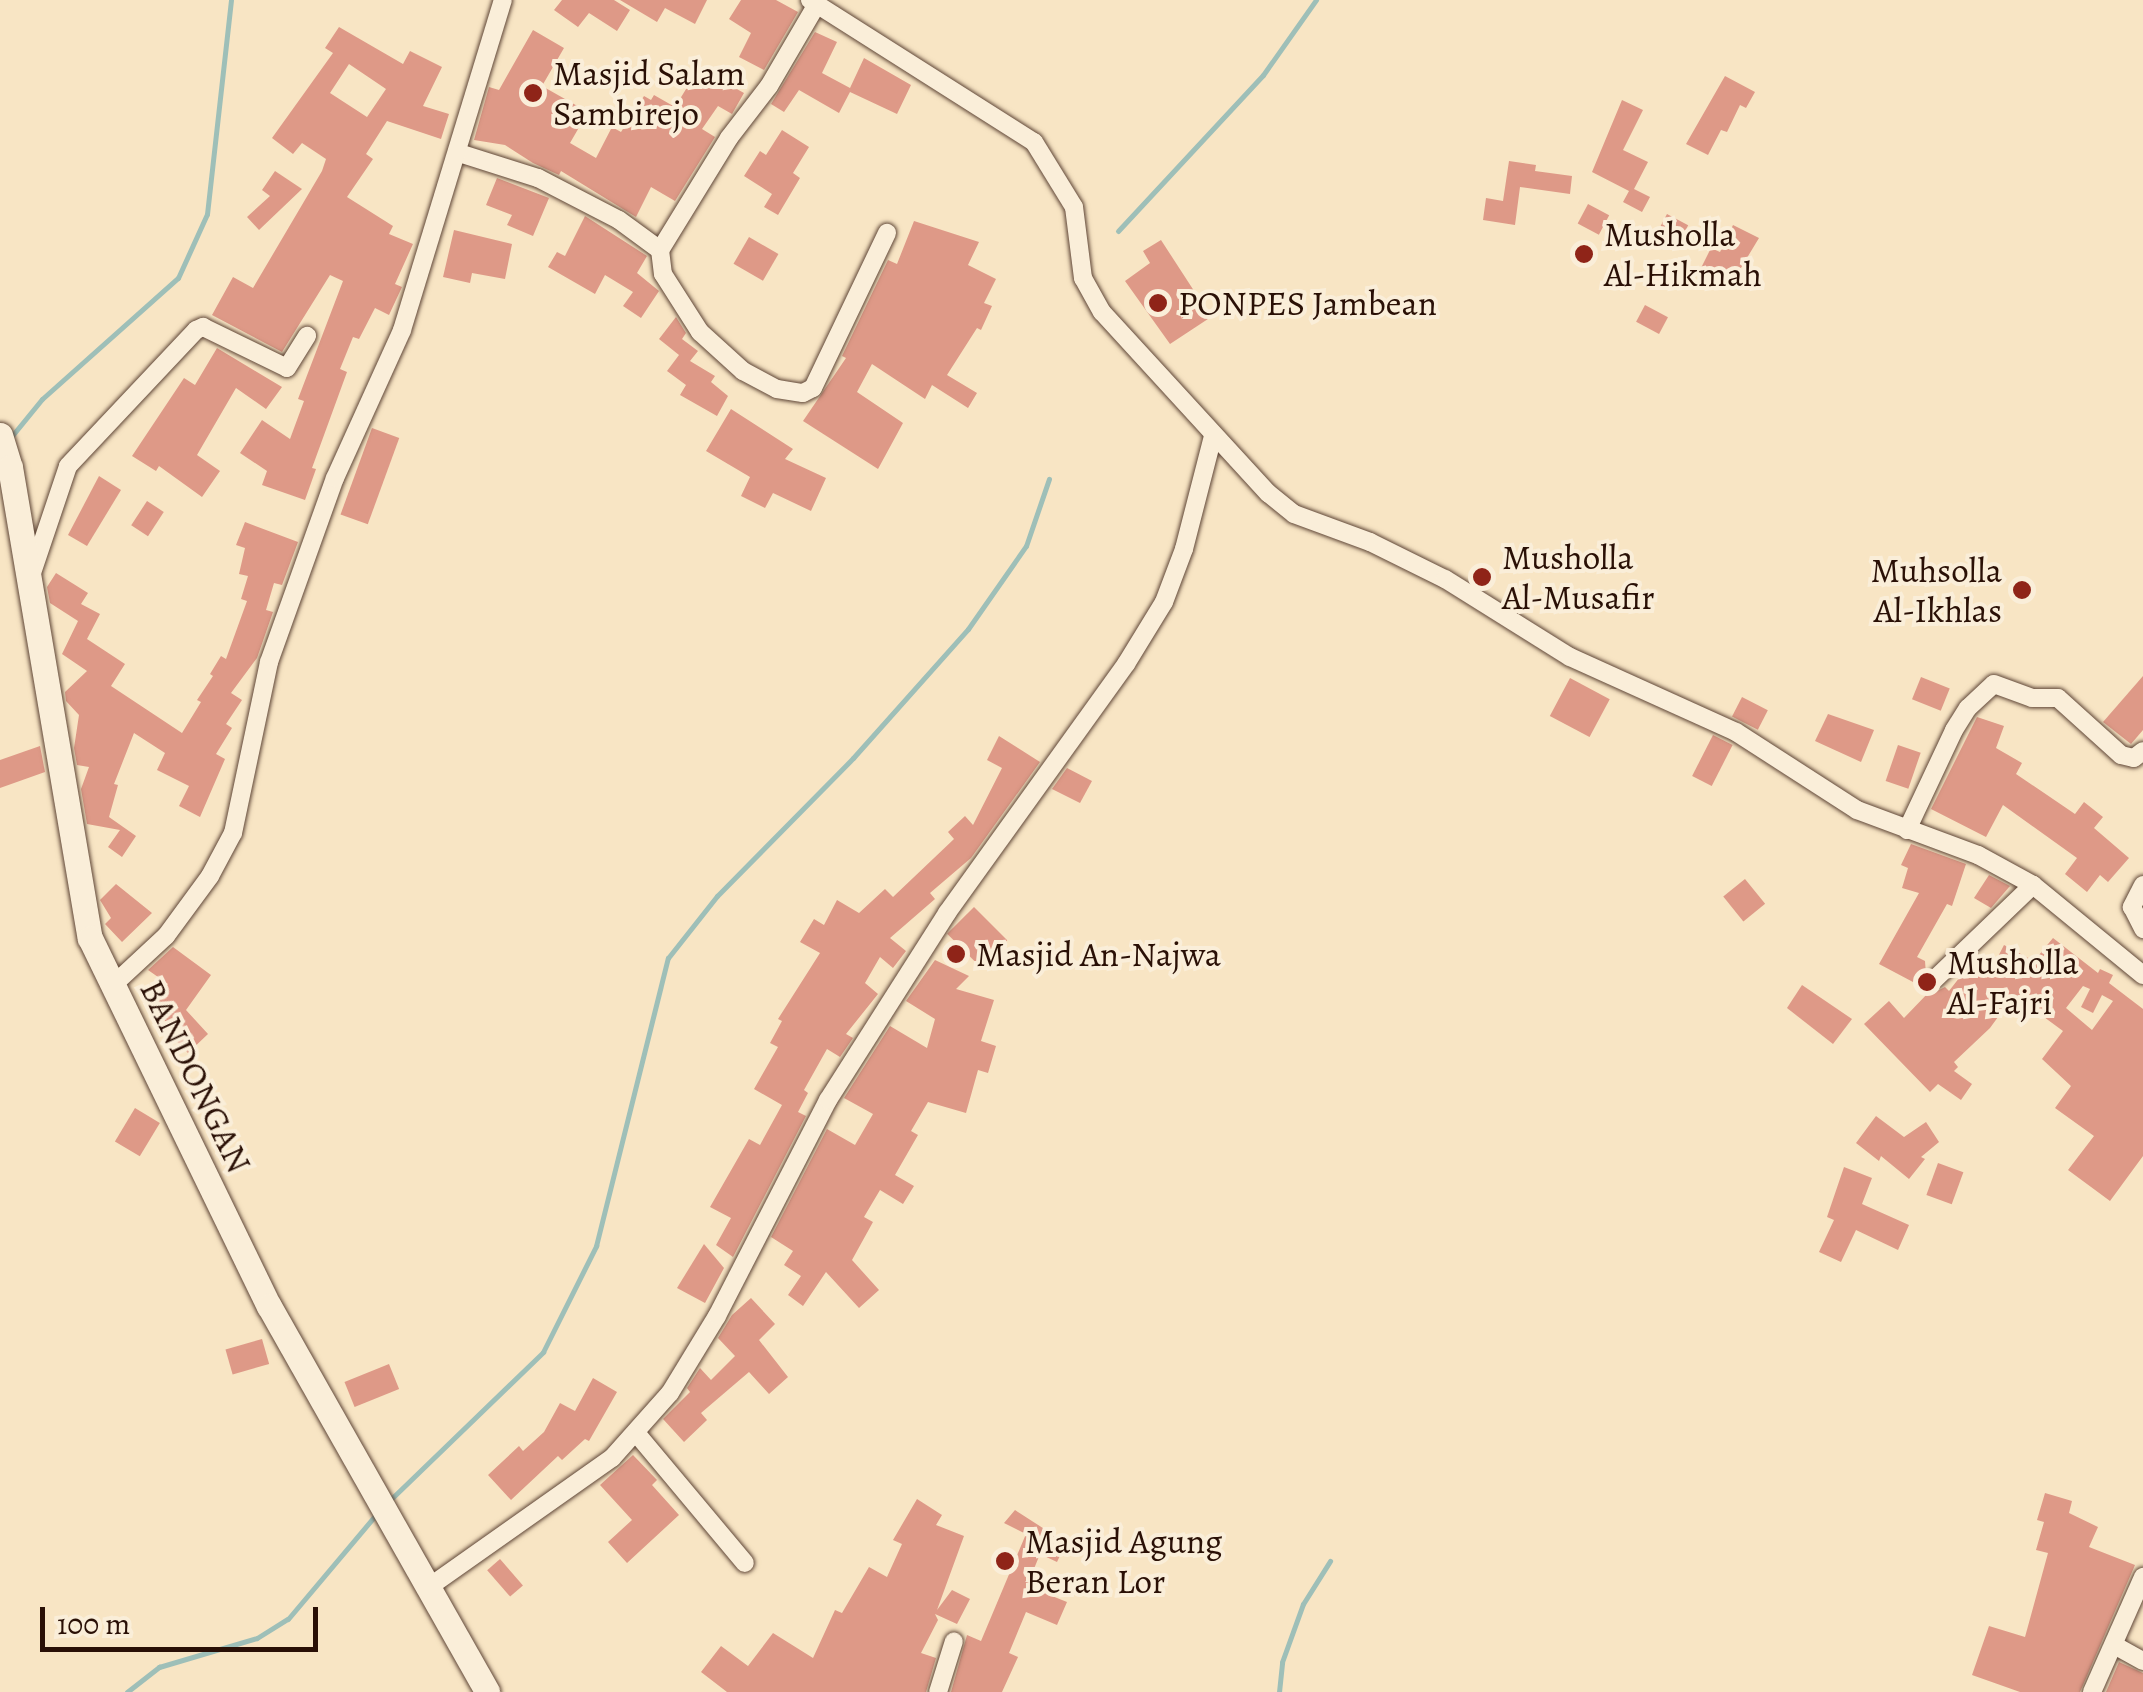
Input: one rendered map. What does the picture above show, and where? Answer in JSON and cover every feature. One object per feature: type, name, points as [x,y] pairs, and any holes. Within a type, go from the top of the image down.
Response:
[{"type":"main road","name":"BANDONGAN","points":[[0,435],[8,462],[83,910],[112,986],[269,1306],[487,1692]]},
{"type":"street","points":[[112,986],[166,936],[210,876],[233,833],[270,662],[335,478],[402,330],[503,0]]},
{"type":"street","points":[[660,250],[729,138],[769,86],[814,2],[1034,142],[1074,207],[1087,288],[1102,312],[1214,436],[1294,514],[1370,542],[1445,580],[1570,657],[1736,732],[1764,747],[1810,784],[1907,830],[1978,855],[2033,885],[2143,975]]},
{"type":"street","points":[[459,153],[538,178],[619,220],[660,250],[668,286],[700,332],[757,380],[804,393],[813,388],[888,233]]},
{"type":"street","points":[[28,582],[68,466],[196,330],[204,327],[288,368],[307,336]]},
{"type":"street","points":[[429,1587],[612,1458],[670,1393],[716,1316],[828,1100],[1002,831],[1126,664],[1164,602],[1184,548],[1214,436]]},
{"type":"street","points":[[1907,830],[1954,730],[1968,708],[1994,684],[2032,698],[2058,698],[2121,755],[2134,758],[2143,752]]},
{"type":"street","points":[[1935,979],[2033,885]]},
{"type":"street","points":[[2143,885],[2132,907],[2143,929]]},
{"type":"street","points":[[637,1434],[745,1563]]},
{"type":"street","points":[[2092,1692],[2143,1577]]},
{"type":"street","points":[[938,1692],[954,1641]]},
{"type":"street","points":[[2114,1645],[2143,1661]]},
{"type":"building","points":[[562,0],[614,0],[630,10],[617,31],[589,13],[578,27],[554,10]]},
{"type":"building","points":[[620,0],[707,0],[695,24],[665,8],[657,22]]},
{"type":"building","points":[[741,0],[776,0],[798,12],[764,70],[739,57],[751,33],[729,19]]},
{"type":"building","points":[[339,27],[403,64],[410,51],[442,67],[423,106],[449,114],[441,139],[387,121],[366,154],[373,159],[347,197],[393,226],[389,234],[413,244],[395,284],[402,287],[389,315],[375,308],[359,339],[353,337],[340,369],[347,372],[312,468],[316,469],[305,500],[262,485],[267,471],[240,453],[262,420],[290,439],[304,401],[298,399],[343,281],[330,275],[282,352],[212,315],[233,277],[253,288],[322,171],[326,159],[302,143],[293,154],[272,138],[333,53],[325,48]],"holes":[[[349,64],[386,89],[367,117],[330,93]]]},
{"type":"building","points":[[533,30],[564,48],[542,86],[588,112],[570,143],[596,158],[612,127],[621,132],[644,96],[651,100],[654,95],[675,107],[699,68],[744,93],[732,114],[718,106],[702,129],[715,137],[675,201],[651,187],[636,217],[561,171],[559,175],[533,163],[505,145],[474,140],[489,87],[499,90]]},
{"type":"building","points":[[815,32],[837,42],[822,73],[850,88],[864,58],[911,85],[897,114],[850,92],[839,113],[799,90],[784,112],[771,104]]},
{"type":"building","points":[[1725,76],[1755,92],[1746,108],[1740,105],[1727,132],[1721,130],[1708,155],[1686,144]]},
{"type":"building","points":[[1622,100],[1643,110],[1623,150],[1648,162],[1634,189],[1650,197],[1642,212],[1623,202],[1629,191],[1592,172]]},
{"type":"building","points":[[782,130],[809,147],[793,173],[800,178],[778,215],[764,207],[772,194],[744,176],[760,151],[766,155]]},
{"type":"building","points":[[1509,161],[1536,165],[1535,171],[1572,176],[1570,194],[1520,187],[1515,225],[1483,220],[1486,198],[1503,201]]},
{"type":"building","points":[[275,171],[302,189],[259,230],[247,217],[270,196],[262,190]]},
{"type":"building","points":[[497,178],[549,198],[533,236],[507,225],[512,215],[486,205]]},
{"type":"building","points":[[1588,204],[1609,215],[1599,235],[1578,223]]},
{"type":"building","points":[[1667,214],[1688,225],[1675,250],[1654,239]]},
{"type":"building","points":[[585,216],[647,256],[637,273],[659,291],[641,318],[623,306],[633,292],[605,275],[595,294],[548,267],[557,252],[565,256]]},
{"type":"building","points":[[914,221],[979,242],[968,265],[996,279],[984,303],[992,306],[981,330],[977,328],[947,375],[977,393],[968,408],[932,385],[925,399],[872,364],[857,392],[903,423],[878,469],[803,421],[846,358],[842,356],[888,260],[897,264]]},
{"type":"building","points":[[1733,225],[1759,238],[1730,286],[1700,270],[1711,248],[1720,252]]},
{"type":"building","points":[[454,230],[512,244],[505,279],[472,273],[470,283],[443,277]]},
{"type":"building","points":[[749,237],[778,254],[763,281],[734,264]]},
{"type":"building","points":[[1161,240],[1211,317],[1170,344],[1125,281],[1150,263],[1143,251]]},
{"type":"building","points":[[1645,305],[1668,317],[1659,334],[1636,322]]},
{"type":"building","points":[[676,317],[686,333],[682,339],[698,351],[690,361],[715,376],[711,382],[728,396],[717,416],[680,395],[686,385],[667,371],[679,355],[659,339]]},
{"type":"building","points":[[217,348],[282,387],[266,409],[236,388],[197,455],[220,471],[202,497],[159,466],[156,471],[132,456],[184,378],[195,385]]},
{"type":"building","points":[[731,409],[793,449],[785,459],[826,478],[811,511],[773,493],[765,508],[741,496],[750,477],[706,451]]},
{"type":"building","points":[[372,428],[399,438],[368,524],[341,514]]},
{"type":"building","points":[[99,476],[121,490],[87,546],[68,535]]},
{"type":"building","points":[[147,501],[164,512],[148,536],[131,525]]},
{"type":"building","points":[[245,522],[298,542],[282,585],[274,583],[266,610],[273,612],[257,658],[231,693],[242,700],[226,724],[232,728],[216,754],[225,759],[200,817],[179,806],[189,786],[157,770],[165,753],[134,733],[114,784],[118,785],[109,817],[136,836],[122,857],[108,847],[120,830],[87,824],[81,789],[89,767],[77,765],[74,748],[79,715],[66,701],[65,692],[87,671],[62,654],[78,621],[50,603],[47,587],[56,573],[88,593],[81,604],[100,614],[87,639],[125,664],[111,686],[182,733],[201,702],[197,700],[213,676],[210,674],[221,656],[226,659],[247,601],[241,599],[248,576],[239,574],[245,548],[236,545]]},
{"type":"building","points":[[2143,676],[2143,730],[2131,744],[2103,722]]},
{"type":"building","points":[[1921,677],[1950,689],[1941,711],[1912,699]]},
{"type":"building","points":[[1570,678],[1610,699],[1590,737],[1550,716]]},
{"type":"building","points":[[1742,697],[1768,710],[1758,730],[1732,717]]},
{"type":"building","points":[[1828,714],[1874,730],[1861,762],[1815,741]]},
{"type":"building","points":[[1977,717],[2004,726],[1996,748],[2022,763],[2016,774],[2075,814],[2084,802],[2103,817],[2094,828],[2129,858],[2108,882],[2100,875],[2087,892],[2065,874],[2077,858],[2003,805],[1986,837],[1931,809]]},
{"type":"building","points":[[1713,735],[1733,745],[1712,786],[1692,776]]},
{"type":"building","points":[[999,736],[1040,762],[971,858],[930,893],[935,899],[890,938],[906,951],[893,968],[880,957],[865,983],[878,994],[846,1034],[853,1038],[840,1057],[827,1049],[804,1090],[808,1093],[798,1112],[806,1116],[733,1257],[716,1245],[731,1218],[710,1207],[749,1139],[760,1145],[782,1105],[754,1089],[778,1047],[770,1043],[782,1021],[778,1019],[820,953],[800,942],[814,919],[824,925],[837,900],[859,913],[885,889],[893,897],[954,839],[948,832],[965,816],[973,825],[1002,768],[987,760]]},
{"type":"building","points":[[1898,745],[1921,753],[1908,789],[1886,781]]},
{"type":"building","points":[[40,746],[45,772],[0,788],[0,760]]},
{"type":"building","points":[[1067,768],[1092,781],[1080,803],[1052,789]]},
{"type":"building","points":[[1911,844],[1966,864],[1952,906],[1947,904],[1917,957],[1925,961],[1927,988],[1937,991],[1945,987],[1949,991],[1970,964],[1987,978],[2004,945],[2034,961],[2053,938],[2098,973],[2100,969],[2113,975],[2109,983],[2143,1009],[2143,1156],[2110,1201],[2068,1170],[2094,1136],[2055,1108],[2071,1086],[2042,1059],[2063,1031],[2014,995],[1990,1028],[1954,1062],[1958,1067],[1954,1071],[1972,1084],[1961,1100],[1938,1084],[1930,1092],[1864,1024],[1889,1001],[1904,1018],[1930,991],[1879,964],[1919,893],[1902,888],[1908,868],[1901,865]],"holes":[[[2083,986],[2090,989],[2081,1007],[2093,1013],[2102,995],[2113,1001],[2092,1030],[2066,1008]]]},
{"type":"building","points":[[1989,875],[2010,886],[1991,908],[1974,898]]},
{"type":"building","points":[[1745,879],[1765,904],[1743,921],[1723,897]]},
{"type":"building","points":[[116,884],[152,913],[122,942],[105,924],[111,918],[100,900]]},
{"type":"building","points":[[974,907],[1007,940],[980,967],[947,934]]},
{"type":"building","points":[[173,947],[211,975],[186,1010],[208,1034],[188,1053],[165,1029],[170,1025],[148,1006],[168,984],[148,970]]},
{"type":"building","points":[[935,960],[969,976],[956,989],[994,1000],[981,1041],[996,1046],[988,1073],[978,1070],[966,1113],[928,1102],[911,1131],[918,1135],[895,1175],[914,1186],[903,1204],[880,1190],[864,1217],[873,1222],[852,1260],[879,1290],[859,1308],[826,1272],[803,1306],[788,1295],[801,1276],[784,1265],[793,1251],[771,1237],[827,1129],[855,1145],[873,1114],[844,1098],[890,1026],[927,1048],[935,1019],[906,1001]]},
{"type":"building","points":[[1802,985],[1852,1019],[1833,1044],[1787,1008]]},
{"type":"building","points":[[135,1108],[160,1123],[140,1156],[115,1141]]},
{"type":"building","points":[[1876,1116],[1904,1137],[1926,1122],[1939,1142],[1921,1157],[1925,1159],[1909,1179],[1881,1156],[1879,1161],[1856,1143]]},
{"type":"building","points":[[1938,1163],[1963,1172],[1952,1204],[1926,1195]]},
{"type":"building","points":[[1844,1167],[1872,1178],[1862,1204],[1909,1225],[1898,1250],[1856,1230],[1841,1262],[1819,1252],[1834,1220],[1827,1217]]},
{"type":"building","points":[[704,1244],[724,1268],[705,1303],[677,1288]]},
{"type":"building","points":[[751,1298],[775,1324],[759,1340],[788,1377],[769,1394],[749,1372],[701,1413],[707,1420],[684,1442],[663,1419],[690,1392],[687,1388],[700,1368],[711,1380],[735,1356],[718,1338],[732,1315]]},
{"type":"building","points":[[262,1339],[269,1364],[233,1374],[225,1349]]},
{"type":"building","points":[[389,1364],[399,1389],[355,1407],[344,1382]]},
{"type":"building","points":[[593,1378],[617,1392],[589,1441],[585,1439],[562,1460],[558,1456],[511,1500],[488,1475],[519,1446],[523,1451],[544,1432],[560,1403],[575,1411]]},
{"type":"building","points":[[633,1455],[657,1480],[652,1485],[679,1515],[627,1563],[608,1542],[632,1520],[600,1485]]},
{"type":"building","points":[[2045,1493],[2072,1501],[2069,1513],[2098,1527],[2089,1547],[2135,1565],[2080,1692],[2020,1692],[1972,1675],[1989,1626],[2025,1637],[2048,1553],[2036,1550],[2044,1522],[2037,1520]]},
{"type":"building","points":[[917,1499],[942,1515],[936,1525],[964,1536],[937,1610],[952,1590],[970,1599],[957,1624],[935,1614],[938,1620],[921,1653],[936,1658],[926,1692],[727,1692],[701,1672],[721,1646],[748,1666],[773,1633],[813,1658],[835,1610],[842,1613],[869,1567],[887,1577],[902,1544],[893,1540]]},
{"type":"building","points":[[1015,1510],[1066,1543],[1057,1562],[1040,1554],[1027,1586],[1067,1602],[1057,1625],[1026,1612],[1009,1653],[1018,1657],[1002,1692],[951,1692],[967,1635],[981,1641],[1026,1534],[1004,1523]]},
{"type":"building","points":[[500,1559],[523,1585],[510,1597],[487,1570]]},
{"type":"building","points":[[2119,1662],[2143,1673],[2143,1692],[2106,1692]]},
{"type":"waterway","points":[[11,437],[42,399],[178,278],[207,214],[231,0]]},
{"type":"waterway","points":[[1118,231],[1263,75],[1316,0]]},
{"type":"waterway","points":[[390,1500],[543,1352],[596,1246],[668,958],[717,896],[853,758],[968,629],[1026,546],[1049,479]]},
{"type":"waterway","points":[[127,1692],[159,1667],[257,1638],[288,1619],[378,1512]]},
{"type":"waterway","points":[[1279,1692],[1282,1662],[1303,1604],[1330,1561]]},
{"type":"place","name":"Masjid Salam Sambirejo","points":[[533,93]]},
{"type":"place","name":"Musholla Al-Hikmah","points":[[1584,254]]},
{"type":"place","name":"PONPES Jambean","points":[[1158,303]]},
{"type":"place","name":"Musholla Al-Musafir","points":[[1482,577]]},
{"type":"place","name":"Muhsolla Al-Ikhlas","points":[[2022,590]]},
{"type":"place","name":"Masjid An-Najwa","points":[[956,954]]},
{"type":"place","name":"Musholla Al-Fajri","points":[[1927,982]]},
{"type":"place","name":"Masjid Agung Beran Lor","points":[[1005,1561]]}]
